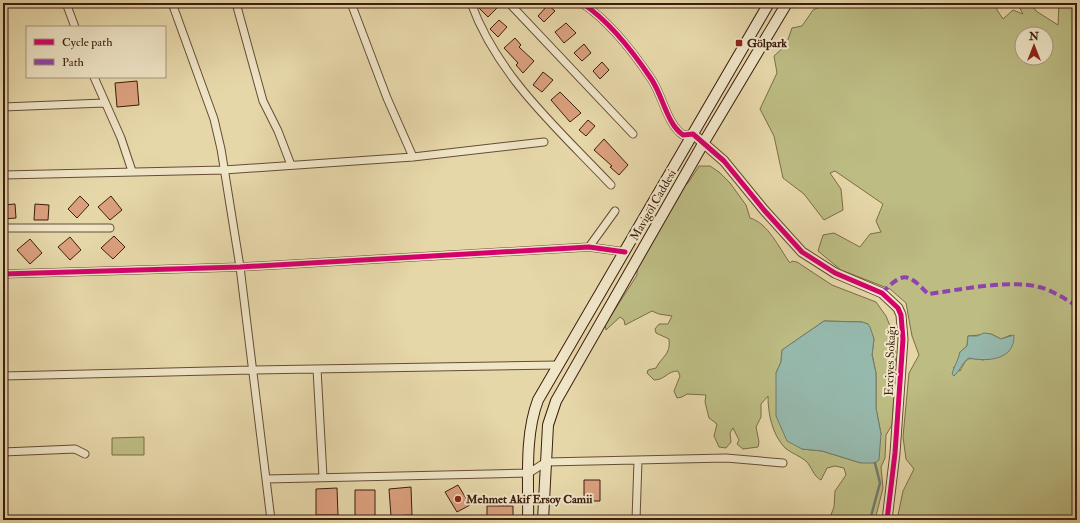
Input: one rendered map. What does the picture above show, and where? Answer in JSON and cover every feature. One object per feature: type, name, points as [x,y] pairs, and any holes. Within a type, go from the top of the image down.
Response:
[{"type":"main road","name":"Mavigöl Caddesi","points":[[528,520],[530,432],[538,400],[626,252],[769,3]]},
{"type":"main road","name":"Mavigöl Caddesi","points":[[544,520],[548,425],[556,401],[704,142],[787,3]]},
{"type":"street","points":[[66,3],[75,26]]},
{"type":"street","points":[[172,3],[214,118],[224,170],[240,267],[270,520]]},
{"type":"street","points":[[236,3],[263,101],[278,131],[291,165]]},
{"type":"street","points":[[351,3],[386,98],[413,157]]},
{"type":"street","points":[[470,3],[494,51],[511,78],[534,105],[611,184]]},
{"type":"street","points":[[509,3],[633,134]]},
{"type":"street","points":[[582,3],[610,29],[631,52],[652,81],[675,130],[683,136],[693,134]]},
{"type":"street","points":[[94,78],[104,103],[121,138],[132,171]]},
{"type":"street","points":[[3,107],[104,103]]},
{"type":"street","name":"Erciyes Sokağı","points":[[693,134],[724,161],[768,215],[802,252],[835,273],[882,293],[898,308],[902,324],[903,339],[895,453],[887,520]]},
{"type":"street","points":[[3,175],[224,170],[413,157],[544,142]]},
{"type":"street","points":[[589,247],[615,211]]},
{"type":"street","points":[[3,228],[110,228]]},
{"type":"street","points":[[3,274],[240,267],[589,247],[626,252]]},
{"type":"street","points":[[3,376],[558,365]]},
{"type":"street","points":[[317,369],[323,477]]},
{"type":"street","points":[[3,452],[75,449],[85,454]]},
{"type":"street","points":[[266,479],[529,473],[546,462],[726,458],[783,463]]},
{"type":"street","points":[[636,520],[638,460]]},
{"type":"green space","points":[[828,3],[905,3],[920,8],[929,7],[926,3],[997,3],[997,10],[1003,19],[1013,10],[1023,14],[1018,5],[1019,3],[1031,3],[1036,11],[1058,25],[1059,3],[1077,3],[1077,520],[897,520],[903,491],[914,469],[906,459],[903,437],[909,373],[919,355],[912,336],[906,303],[890,289],[841,270],[818,251],[823,235],[834,233],[860,247],[870,234],[881,232],[876,221],[883,204],[835,171],[830,173],[841,189],[843,210],[824,220],[804,194],[783,178],[774,136],[760,109],[777,73],[774,56],[786,45],[792,28],[802,26],[813,10]],"holes":[[[991,334],[1001,339],[1011,335],[984,360],[969,359],[960,371],[953,368],[958,363],[960,352],[967,346],[968,336]]]},
{"type":"green space","points":[[699,166],[710,166],[719,172],[730,183],[746,205],[750,218],[768,230],[790,263],[792,261],[797,262],[832,285],[876,302],[886,316],[895,338],[896,362],[892,425],[886,435],[885,458],[881,467],[883,488],[875,520],[829,520],[834,507],[835,491],[846,475],[844,468],[835,466],[827,468],[821,480],[816,476],[806,461],[785,448],[777,436],[772,424],[768,396],[761,404],[761,417],[756,427],[759,442],[758,447],[743,449],[737,444],[739,440],[733,428],[730,433],[731,442],[726,448],[719,447],[714,436],[717,424],[709,418],[705,402],[706,395],[687,394],[677,398],[674,391],[680,376],[678,371],[671,372],[658,380],[654,380],[647,373],[648,370],[656,368],[669,349],[669,339],[656,333],[655,329],[659,324],[668,324],[672,316],[659,314],[652,311],[625,325],[624,320],[620,317],[606,330],[605,325],[637,275],[637,269],[662,222],[679,197],[682,189],[688,183]],"holes":[[[824,321],[862,322],[868,324],[874,339],[872,354],[876,373],[876,408],[881,434],[861,463],[822,451],[802,449],[776,373],[781,362],[782,350]]]},
{"type":"green space","points":[[144,437],[144,455],[112,455],[112,438]]},
{"type":"water","points":[[824,321],[862,322],[868,324],[870,327],[874,339],[872,355],[876,373],[876,408],[881,434],[879,460],[875,463],[861,463],[822,451],[802,449],[787,441],[776,416],[776,373],[781,362],[782,350]]},
{"type":"water","points":[[984,333],[991,334],[1001,339],[1014,335],[1010,350],[999,357],[992,359],[984,360],[969,358],[954,376],[952,374],[953,371],[960,352],[967,346],[968,336],[977,336]]},
{"type":"building","points":[[484,3],[493,3],[497,8],[488,17],[479,8]]},
{"type":"building","points":[[548,5],[555,11],[544,22],[538,16]]},
{"type":"building","points":[[499,20],[507,27],[498,37],[490,29]]},
{"type":"building","points":[[566,23],[576,33],[564,43],[555,32]]},
{"type":"building","points":[[515,38],[521,45],[519,47],[534,61],[523,73],[516,65],[518,63],[504,48]]},
{"type":"building","points":[[584,44],[591,53],[582,61],[574,53]]},
{"type":"building","points":[[602,62],[609,70],[600,79],[593,71]]},
{"type":"building","points":[[543,72],[553,80],[542,92],[533,85]]},
{"type":"building","points":[[137,81],[139,105],[117,107],[115,83]]},
{"type":"building","points":[[560,92],[581,113],[570,122],[551,100]]},
{"type":"building","points":[[588,120],[595,126],[586,136],[579,130]]},
{"type":"building","points":[[604,139],[628,165],[619,175],[610,167],[612,166],[594,150]]},
{"type":"building","points":[[80,196],[89,205],[77,218],[68,209]]},
{"type":"building","points":[[111,196],[122,210],[110,220],[98,207]]},
{"type":"building","points":[[15,204],[16,218],[3,219],[3,205]]},
{"type":"building","points":[[35,204],[49,205],[48,220],[34,220]]},
{"type":"building","points":[[114,236],[125,247],[113,259],[101,248]]},
{"type":"building","points":[[70,237],[81,250],[70,260],[58,247]]},
{"type":"building","points":[[30,239],[42,253],[30,264],[17,250]]},
{"type":"building","points":[[584,480],[600,480],[600,501],[584,501]]},
{"type":"building","name":"Mehmet Akif Ersoy Camii","points":[[458,485],[470,505],[457,512],[445,492]]},
{"type":"building","points":[[411,487],[412,515],[391,516],[389,489]]},
{"type":"building","points":[[337,488],[338,515],[316,515],[316,489]]},
{"type":"building","points":[[355,490],[375,490],[375,520],[355,520]]},
{"type":"building","points":[[487,506],[513,506],[513,520],[487,520]]},
{"type":"waterway","points":[[870,520],[880,483],[875,463]]},
{"type":"marked path","points":[[882,293],[895,281],[905,277],[915,282],[928,294],[984,286],[1014,284],[1039,287],[1049,290],[1077,306]]},
{"type":"cycle path","points":[[582,3],[592,10],[611,28],[637,59],[652,80],[669,117],[678,130],[683,135],[693,134],[724,161],[764,210],[802,252],[835,273],[882,293],[898,308],[901,315],[903,339],[895,453],[887,520]]},
{"type":"cycle path","points":[[3,274],[240,267],[589,247],[625,252]]},
{"type":"place","name":"Gölpark","points":[[739,43]]},
{"type":"place","name":"Mehmet Akif Ersoy Camii","points":[[458,499]]}]
